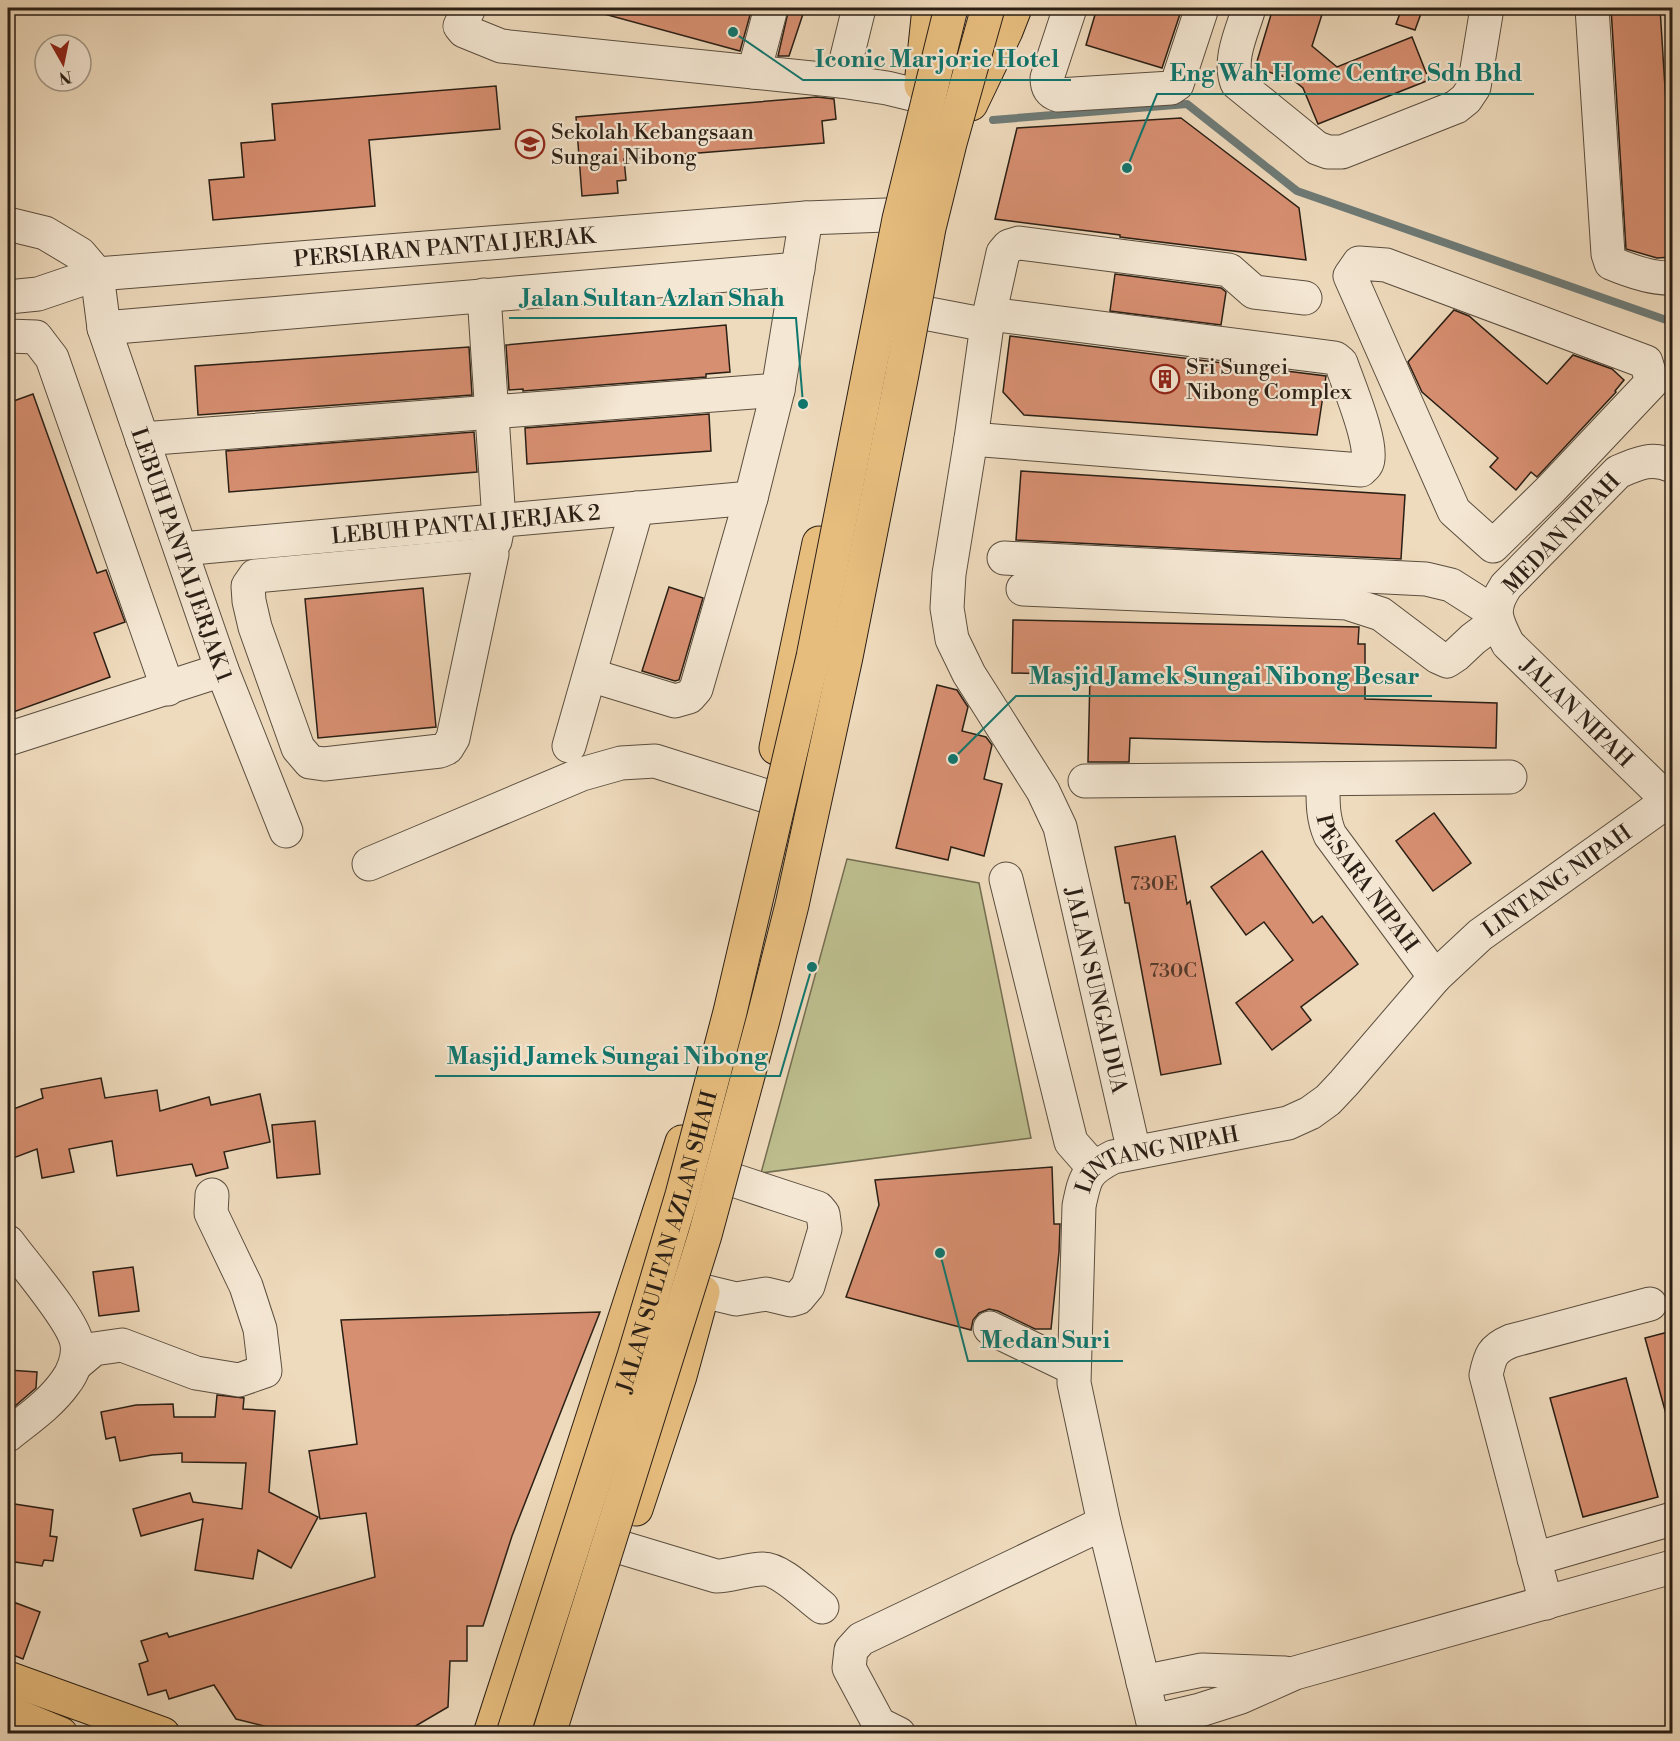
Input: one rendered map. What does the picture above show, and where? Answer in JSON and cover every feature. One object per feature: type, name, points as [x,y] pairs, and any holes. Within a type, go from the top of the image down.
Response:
[{"type":"main road","name":"JALAN SULTAN AZLAN SHAH","points":[[920,96],[929,8]]},
{"type":"main road","name":"JALAN SULTAN AZLAN SHAH","points":[[513,1734],[634,1356],[681,1195],[730,1012],[813,657],[899,219],[951,8]]},
{"type":"main road","name":"JALAN SULTAN AZLAN SHAH","points":[[490,1734],[686,1128],[747,888],[886,215],[920,96],[956,8]]},
{"type":"main road","name":"JALAN SULTAN AZLAN SHAH","points":[[565,1734],[680,1376],[733,1180],[855,674],[943,213],[968,110],[972,8]]},
{"type":"main road","name":"JALAN SULTAN AZLAN SHAH","points":[[549,1734],[702,1245],[763,1020],[792,905],[846,657],[929,228],[988,8]]},
{"type":"main road","name":"JALAN SULTAN AZLAN SHAH","points":[[968,110],[1015,8]]},
{"type":"main road","points":[[8,1678],[163,1734]]},
{"type":"main road","points":[[8,1712],[61,1734]]},
{"type":"street","points":[[469,8],[460,26],[464,32],[501,46],[841,81],[920,96]]},
{"type":"street","points":[[754,72],[771,8]]},
{"type":"street","points":[[841,81],[859,8]]},
{"type":"street","points":[[1070,8],[1047,78],[1047,86],[1052,93],[1058,95],[1172,88],[1178,84],[1202,8]]},
{"type":"street","points":[[1249,8],[1234,60],[1233,72],[1237,83],[1317,148],[1328,152],[1342,152],[1455,107],[1467,99],[1474,87],[1487,8]]},
{"type":"street","points":[[1592,8],[1608,254],[1611,263],[1622,268],[1658,278],[1672,278]]},
{"type":"street","name":"PERSIARAN PANTAI JERJAK","points":[[8,297],[38,294],[96,274],[806,218],[886,215]]},
{"type":"street","points":[[590,675],[675,701],[689,697],[696,689],[751,498],[778,390],[806,218]]},
{"type":"street","points":[[8,224],[45,233],[80,254],[96,274]]},
{"type":"street","name":"JALAN SUNGAI DUA","points":[[1134,1152],[1060,827],[1043,791],[969,674],[952,639],[947,608],[949,574],[988,320],[1003,252],[1009,246],[1019,243],[1229,270],[1254,292],[1305,298]]},
{"type":"street","points":[[1359,263],[1386,266],[1646,362],[1652,382],[1550,490],[1492,546],[1454,511],[1350,276],[1359,263]]},
{"type":"street","points":[[104,328],[798,268]]},
{"type":"street","name":"LEBUH PANTAI JERJAK 1","points":[[96,274],[104,328],[222,670],[286,831]]},
{"type":"street","points":[[484,295],[499,521],[453,738],[447,748],[440,751],[324,764],[310,762],[298,748],[255,627],[248,586],[255,576],[492,554]]},
{"type":"street","points":[[924,313],[1335,358],[1341,363],[1369,449],[1367,463],[1361,470],[971,439]]},
{"type":"street","points":[[8,336],[36,337],[52,358],[168,689]]},
{"type":"street","points":[[142,439],[778,390]]},
{"type":"street","name":"MEDAN NIPAH","points":[[1496,617],[1498,598],[1506,586],[1618,472],[1636,464],[1656,460],[1672,466]]},
{"type":"street","points":[[1550,490],[1576,515]]},
{"type":"street","name":"LEBUH PANTAI JERJAK 2","points":[[180,549],[751,498]]},
{"type":"street","points":[[569,746],[638,508]]},
{"type":"street","points":[[1004,558],[1426,579],[1451,585],[1496,617],[1447,661],[1438,657],[1381,614],[1347,603],[1023,589]]},
{"type":"street","name":"JALAN NIPAH","points":[[1496,617],[1508,644],[1670,802]]},
{"type":"street","points":[[8,740],[222,670]]},
{"type":"street","points":[[369,864],[582,774],[621,763],[655,761],[766,796]]},
{"type":"street","points":[[1084,781],[1510,777]]},
{"type":"street","name":"PESARA NIPAH","points":[[1323,779],[1324,823],[1330,836],[1435,977]]},
{"type":"street","name":"LINTANG NIPAH","points":[[1154,1727],[1104,1523],[1074,1383],[1079,1206],[1083,1186],[1093,1167],[1113,1157],[1288,1123],[1310,1113],[1328,1100],[1435,977],[1480,935],[1670,802]]},
{"type":"street","points":[[1006,879],[1071,1142],[1093,1167]]},
{"type":"street","points":[[703,1291],[736,1299],[766,1294],[791,1300],[798,1298],[808,1286],[825,1229],[823,1214],[818,1208],[733,1180]]},
{"type":"street","points":[[8,1435],[46,1405],[66,1382],[75,1365],[94,1349],[122,1345],[196,1373],[239,1380],[265,1371],[260,1329],[246,1286],[211,1213],[212,1195]]},
{"type":"street","points":[[8,1242],[70,1327],[77,1345],[75,1365]]},
{"type":"street","points":[[1546,1602],[1486,1375],[1490,1359],[1497,1347],[1511,1341],[1650,1304]]},
{"type":"street","points":[[990,1328],[1073,1368]]},
{"type":"street","points":[[1534,1559],[1672,1519]]},
{"type":"street","points":[[899,1734],[879,1724],[849,1668],[851,1650],[861,1639],[1104,1523]]},
{"type":"street","points":[[623,1548],[716,1576],[764,1569],[776,1572],[822,1607]]},
{"type":"street","points":[[1154,1727],[1241,1697],[1295,1673],[1672,1567]]},
{"type":"street","points":[[1143,1682],[1202,1670],[1295,1673]]},
{"type":"green space","points":[[847,859],[979,883],[1031,1138],[761,1173]]},
{"type":"building","points":[[605,8],[752,8],[740,51],[604,14]]},
{"type":"building","points":[[789,8],[805,8],[789,56],[778,56]]},
{"type":"building","points":[[1097,8],[1182,8],[1162,68],[1086,45]]},
{"type":"building","points":[[1273,8],[1324,8],[1312,46],[1337,67],[1412,37],[1429,80],[1318,124],[1303,88],[1292,79],[1255,68]]},
{"type":"building","points":[[1402,8],[1423,8],[1415,30],[1396,24]]},
{"type":"building","points":[[1611,8],[1660,8],[1672,199],[1672,257],[1657,258],[1626,249]]},
{"type":"building","points":[[496,86],[500,129],[369,140],[375,206],[213,220],[209,180],[244,177],[241,143],[275,140],[272,104]]},
{"type":"building","points":[[817,97],[834,99],[836,119],[822,121],[824,143],[624,159],[626,180],[617,181],[618,193],[582,196],[576,117]]},
{"type":"building","points":[[1181,118],[1299,208],[1306,260],[995,219],[1017,128]]},
{"type":"building","points":[[1115,274],[1221,288],[1226,292],[1221,325],[1110,311]]},
{"type":"building","points":[[1454,310],[1469,316],[1547,384],[1573,355],[1612,369],[1624,380],[1616,392],[1537,477],[1531,472],[1516,490],[1490,467],[1498,458],[1422,392],[1408,362]]},
{"type":"building","points":[[726,325],[730,372],[706,374],[706,377],[523,391],[523,389],[509,390],[506,345]]},
{"type":"building","name":"Sri Sungei Nibong Complex","points":[[1010,336],[1326,376],[1317,435],[1024,415],[1003,392]]},
{"type":"building","points":[[469,347],[472,395],[198,415],[195,366]]},
{"type":"building","points":[[33,394],[97,573],[106,570],[125,622],[94,633],[110,677],[8,714],[8,403]]},
{"type":"building","points":[[709,414],[711,451],[527,464],[525,428]]},
{"type":"building","points":[[474,432],[477,472],[229,492],[226,451]]},
{"type":"building","points":[[1021,471],[1405,495],[1401,559],[1016,540]]},
{"type":"building","points":[[669,587],[703,598],[679,680],[675,681],[642,671]]},
{"type":"building","points":[[423,588],[436,727],[318,738],[305,599]]},
{"type":"building","points":[[1013,620],[1359,627],[1358,644],[1365,644],[1365,699],[1497,703],[1496,748],[1130,738],[1129,762],[1088,762],[1090,675],[1012,673]]},
{"type":"building","points":[[937,685],[957,690],[968,707],[962,731],[986,737],[992,745],[984,779],[1002,784],[984,856],[951,847],[948,860],[896,848]]},
{"type":"building","points":[[1434,813],[1471,863],[1433,891],[1396,841]]},
{"type":"building","points":[[1175,836],[1187,904],[1190,901],[1221,1064],[1161,1075],[1129,903],[1125,903],[1115,847]]},
{"type":"building","points":[[1262,851],[1313,923],[1322,916],[1358,964],[1301,1007],[1311,1020],[1272,1050],[1236,1003],[1293,960],[1264,922],[1246,935],[1211,887]]},
{"type":"building","points":[[101,1078],[105,1098],[157,1090],[160,1111],[209,1097],[211,1105],[260,1094],[270,1142],[224,1152],[228,1168],[196,1176],[192,1164],[117,1176],[112,1141],[69,1149],[74,1172],[42,1178],[37,1149],[8,1160],[8,1111],[43,1098],[41,1089]]},
{"type":"building","points":[[315,1121],[320,1174],[277,1178],[272,1125]]},
{"type":"building","points":[[1052,1167],[1054,1224],[1060,1224],[1051,1329],[1035,1329],[989,1309],[979,1313],[973,1320],[971,1330],[846,1297],[879,1205],[875,1180]]},
{"type":"building","points":[[133,1267],[139,1311],[99,1316],[93,1272]]},
{"type":"building","points":[[600,1312],[512,1536],[483,1626],[467,1626],[467,1661],[450,1661],[448,1707],[402,1734],[296,1734],[236,1719],[214,1685],[169,1699],[166,1690],[148,1695],[139,1664],[148,1661],[141,1641],[167,1633],[169,1637],[375,1577],[366,1513],[320,1519],[309,1451],[357,1444],[341,1320]]},
{"type":"building","points":[[1672,1331],[1672,1414],[1666,1414],[1645,1338]]},
{"type":"building","points":[[8,1370],[37,1372],[36,1388],[8,1412]]},
{"type":"building","points":[[1626,1378],[1658,1497],[1583,1517],[1550,1398]]},
{"type":"building","points":[[217,1395],[244,1398],[243,1409],[275,1411],[269,1492],[318,1517],[291,1568],[258,1550],[253,1579],[195,1570],[203,1519],[141,1536],[133,1509],[190,1493],[193,1502],[242,1509],[246,1463],[182,1462],[182,1453],[152,1455],[120,1461],[115,1437],[106,1439],[101,1412],[136,1405],[173,1404],[174,1417],[215,1417]]},
{"type":"building","points":[[8,1503],[53,1510],[50,1536],[57,1537],[53,1561],[44,1560],[42,1566],[8,1561]]},
{"type":"building","points":[[8,1600],[40,1612],[23,1659],[8,1653]]},
{"type":"waterway","points":[[993,120],[1187,104],[1297,191],[1672,322]]},
{"type":"place","name":"Iconic Marjorie Hotel","points":[[733,32]]},
{"type":"place","name":"Sekolah Kebangsaan Sungai Nibong","points":[[530,144]]},
{"type":"place","name":"Eng Wah Home Centre Sdn Bhd","points":[[1127,168]]},
{"type":"place","name":"Sri Sungei Nibong Complex","points":[[1165,379]]},
{"type":"place","name":"Jalan Sultan Azlan Shah","points":[[803,404]]},
{"type":"place","name":"Masjid Jamek Sungai Nibong Besar","points":[[953,759]]},
{"type":"place","name":"Masjid Jamek Sungai Nibong","points":[[812,967]]},
{"type":"place","name":"Medan Suri","points":[[940,1253]]}]
